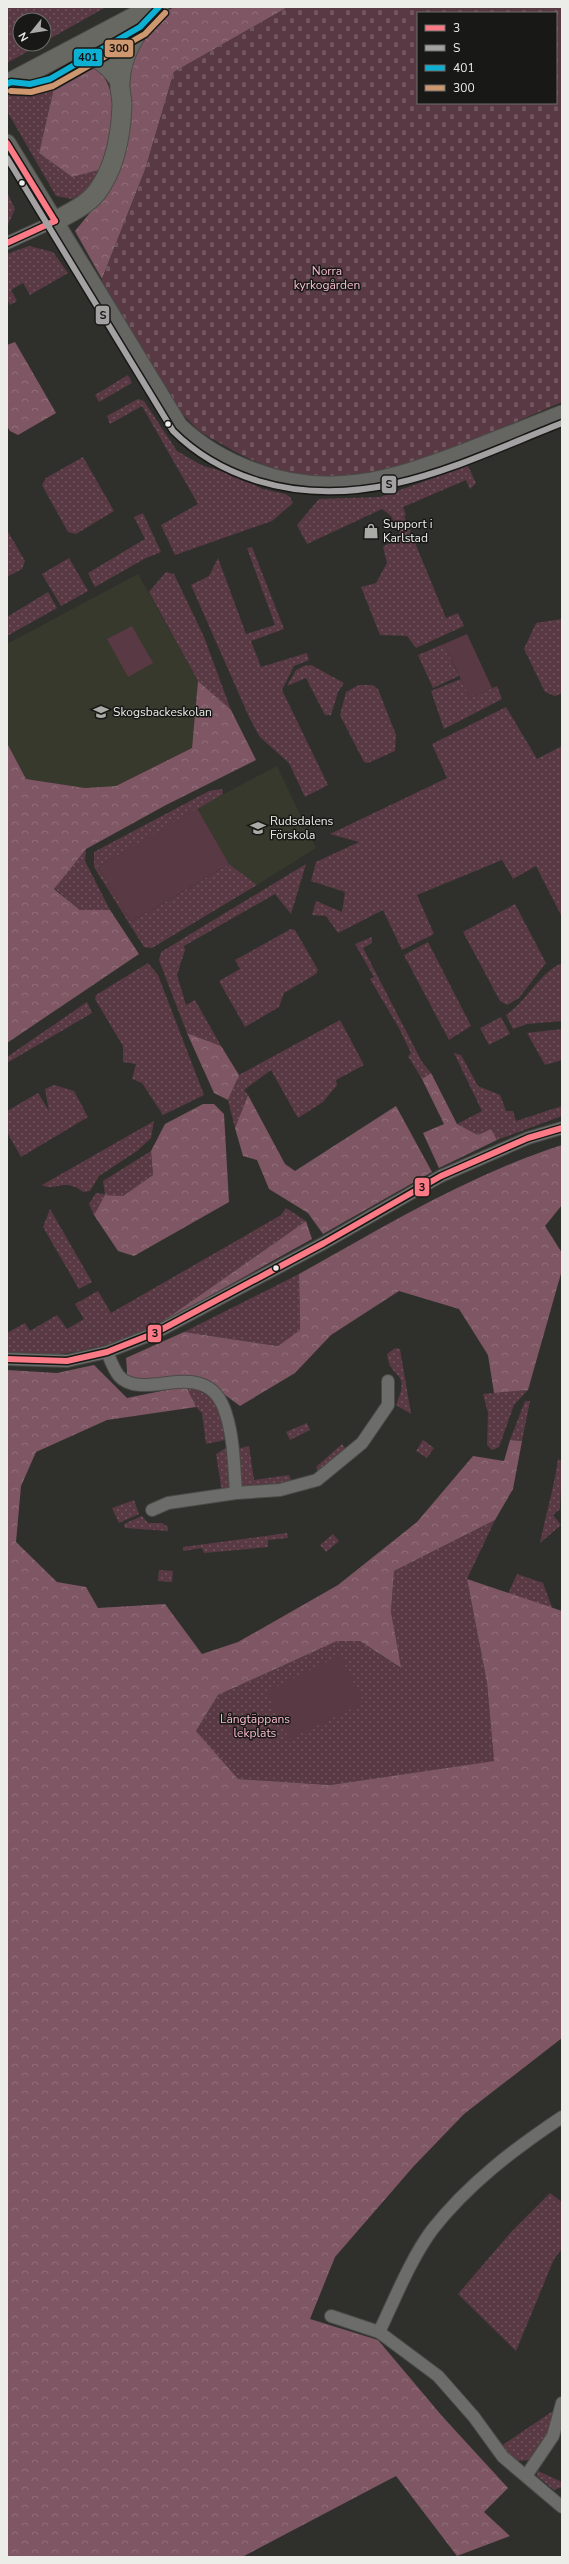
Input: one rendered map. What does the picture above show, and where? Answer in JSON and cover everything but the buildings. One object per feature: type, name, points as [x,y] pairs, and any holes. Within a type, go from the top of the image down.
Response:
[{"type":"main road","points":[[7,74],[132,7]]},
{"type":"main road","points":[[7,84],[152,7]]},
{"type":"main road","points":[[55,221],[89,200],[97,191],[108,171],[117,143],[121,122],[120,81],[130,45],[140,27],[159,7]]},
{"type":"main road","points":[[70,51],[83,52],[101,60],[120,81]]},
{"type":"street","points":[[7,143],[179,426],[199,444],[234,464],[283,481],[310,486],[360,484],[404,474],[562,414]]},
{"type":"street","points":[[7,243],[55,221]]},
{"type":"street","points":[[7,1359],[67,1361],[106,1352],[155,1333],[267,1274],[441,1176],[528,1138],[562,1128]]},
{"type":"street","points":[[106,1352],[120,1377],[136,1386],[188,1381],[212,1390],[226,1413],[232,1443],[236,1493]]},
{"type":"street","points":[[152,1510],[168,1503],[236,1493],[280,1490],[317,1480],[362,1443],[388,1405],[388,1381]]},
{"type":"street","points":[[379,2332],[412,2264],[432,2230],[494,2165],[516,2147],[562,2117]]},
{"type":"street","points":[[331,2316],[379,2332],[438,2376],[474,2417],[503,2457],[562,2507]]},
{"type":"street","points":[[526,2476],[553,2436],[562,2403]]},
{"type":"shaded area","name":"Skogsbackeskolan","points":[[138,574],[198,681],[192,748],[116,786],[85,788],[26,779],[7,743],[7,644]]},
{"type":"shaded area","name":"Rudsdalens Förskola","points":[[277,766],[316,848],[257,885],[229,864],[197,808]]},
{"type":"green space","points":[[7,7],[106,7],[52,37],[52,12],[12,12],[12,52],[27,52],[7,63]]},
{"type":"green space","points":[[174,7],[288,7],[174,72],[145,170],[102,279],[75,231],[102,198],[130,33]]},
{"type":"green space","name":"Norra kyrkogården","points":[[288,7],[562,7],[562,402],[419,460],[394,468],[352,477],[315,476],[277,469],[259,463],[210,438],[194,426],[180,411],[155,379],[102,292],[102,279],[145,170],[174,72]]},
{"type":"green space","points":[[91,63],[102,74],[112,99],[113,113],[111,128],[99,170],[72,177],[39,153],[54,88]]},
{"type":"green space","points":[[54,88],[39,153],[72,177],[99,170],[89,189],[72,199],[56,196],[7,111],[7,95]]},
{"type":"green space","points":[[7,192],[15,209],[7,227]]},
{"type":"green space","points":[[29,246],[53,252],[68,273],[30,295],[23,283],[11,290],[17,301],[10,305],[7,300],[7,254]]},
{"type":"green space","points":[[15,342],[56,413],[18,435],[10,431],[7,426],[7,345]]},
{"type":"green space","points":[[128,375],[132,383],[99,402],[95,395]]},
{"type":"green space","points":[[138,399],[144,401],[177,451],[203,466],[226,472],[263,489],[285,494],[290,497],[293,503],[272,521],[175,555],[161,525],[198,504],[142,406],[110,424],[107,416]]},
{"type":"green space","points":[[83,457],[114,511],[76,534],[68,532],[42,485],[46,478]]},
{"type":"green space","points":[[468,466],[476,483],[470,489],[466,480],[403,507],[406,515],[404,516],[446,618],[458,613],[464,626],[416,648],[407,636],[380,635],[361,587],[376,583],[387,563],[383,547],[401,536],[391,516],[382,509],[307,544],[297,525],[319,499],[380,497]]},
{"type":"green space","points":[[143,513],[161,552],[144,559],[95,587],[88,573],[145,539],[134,517]]},
{"type":"green space","points":[[7,530],[25,561],[22,569],[7,577]]},
{"type":"green space","points":[[252,547],[284,629],[251,641],[261,667],[307,653],[309,660],[294,666],[282,690],[328,785],[305,797],[289,763],[260,737],[250,719],[191,585],[209,576],[218,558],[246,634],[275,625],[247,548]]},
{"type":"green space","points":[[69,558],[88,591],[61,606],[42,574]]},
{"type":"green space","points":[[166,572],[174,574],[204,637],[231,710],[198,681],[149,592]]},
{"type":"green space","points":[[48,592],[57,608],[7,636],[7,617]]},
{"type":"green space","points":[[562,619],[562,693],[555,696],[545,692],[524,649],[536,623]]},
{"type":"green space","points":[[132,626],[153,663],[128,677],[107,639]]},
{"type":"green space","points":[[467,634],[492,688],[470,698],[444,644]]},
{"type":"green space","points":[[444,644],[459,676],[433,688],[418,655]]},
{"type":"green space","points":[[311,665],[344,683],[338,692],[331,715],[325,715],[306,678],[287,686],[296,670],[304,666]]},
{"type":"green space","points":[[461,679],[470,698],[497,686],[502,699],[444,729],[431,691]]},
{"type":"green space","points":[[198,681],[231,710],[256,760],[166,805],[86,849],[54,889],[80,910],[110,910],[139,954],[7,1043],[7,743],[26,779],[85,788],[116,786],[192,748]]},
{"type":"green space","points":[[359,685],[372,685],[378,689],[396,735],[395,751],[368,763],[364,762],[340,715],[346,692]]},
{"type":"green space","points":[[506,707],[537,759],[562,746],[562,917],[536,866],[513,879],[502,860],[417,895],[434,934],[402,950],[383,910],[338,933],[326,916],[312,915],[316,901],[342,912],[345,892],[311,881],[316,862],[359,842],[330,834],[447,778],[432,744]]},
{"type":"green space","points":[[222,789],[223,794],[98,867],[131,922],[229,864],[257,885],[152,948],[144,947],[94,867],[94,852],[209,791]]},
{"type":"green space","points":[[197,808],[229,864],[131,922],[98,867]]},
{"type":"green space","points":[[86,849],[85,861],[110,910],[80,910],[54,888]]},
{"type":"green space","points":[[306,864],[291,914],[275,894],[184,946],[185,950],[177,975],[186,1005],[195,1000],[221,1046],[187,1033],[159,960],[161,952]]},
{"type":"green space","points":[[515,904],[546,963],[519,998],[507,1005],[500,1001],[463,932]]},
{"type":"green space","points":[[291,929],[295,930],[318,970],[316,974],[284,993],[279,1007],[245,1027],[219,981],[240,969],[235,960]]},
{"type":"green space","points":[[372,937],[372,943],[363,948],[422,1062],[431,1073],[422,1079],[408,1056],[411,1053],[399,1028],[370,979],[374,977],[355,944]]},
{"type":"green space","points":[[428,942],[471,1026],[449,1040],[404,955]]},
{"type":"green space","points":[[148,963],[158,975],[204,1095],[163,1115],[142,1083],[132,1079],[136,1064],[123,1062],[123,1046],[95,999],[96,995]]},
{"type":"green space","points":[[562,963],[562,1021],[527,1024],[513,1029],[506,1015],[546,973]]},
{"type":"green space","points":[[87,1002],[92,1013],[7,1063],[7,1057]]},
{"type":"green space","points":[[501,1017],[510,1034],[489,1045],[480,1028]]},
{"type":"green space","points":[[340,1020],[364,1065],[336,1080],[337,1085],[323,1102],[298,1118],[271,1070],[244,1090],[248,1095],[235,1128],[228,1100],[239,1075]]},
{"type":"green space","points":[[562,1029],[562,1060],[545,1065],[527,1033]]},
{"type":"green space","points":[[187,1033],[221,1046],[239,1075],[228,1100],[214,1093]]},
{"type":"green space","points":[[454,1053],[461,1055],[478,1086],[500,1095],[506,1111],[513,1111],[516,1121],[562,1106],[562,1116],[497,1140],[491,1129],[478,1135],[457,1124],[482,1111]]},
{"type":"green space","points":[[431,1073],[457,1124],[478,1135],[491,1129],[497,1140],[439,1168],[423,1133],[444,1124],[422,1079]]},
{"type":"green space","points":[[54,1085],[74,1091],[88,1117],[21,1157],[7,1132],[7,1111],[38,1093],[49,1111],[45,1089]]},
{"type":"green space","points":[[248,1095],[285,1164],[295,1171],[396,1106],[432,1172],[323,1234],[308,1213],[269,1189],[257,1160],[243,1156],[235,1128]]},
{"type":"green space","points":[[203,1104],[214,1104],[224,1114],[229,1202],[134,1256],[118,1251],[94,1215],[105,1195],[123,1196],[153,1175],[151,1151],[165,1124]]},
{"type":"green space","points":[[154,1121],[151,1138],[137,1151],[99,1176],[90,1191],[83,1192],[71,1186],[65,1185],[47,1187],[42,1185]]},
{"type":"green space","points":[[562,1145],[562,1205],[545,1226],[562,1253],[562,1270],[528,1390],[494,1393],[488,1355],[459,1309],[399,1291],[331,1335],[295,1373],[240,1406],[217,1389],[128,1384],[126,1358],[184,1332],[278,1346],[300,1330],[299,1274],[427,1203],[493,1171]]},
{"type":"green space","points":[[151,1151],[153,1175],[123,1196],[105,1195],[94,1215],[89,1204],[96,1193],[105,1194],[103,1181]]},
{"type":"green space","points":[[286,1208],[306,1221],[156,1326],[115,1343],[75,1352],[52,1355],[7,1354],[7,1333],[25,1323],[30,1331],[57,1315],[67,1329],[84,1319],[75,1304],[98,1291],[111,1313],[281,1215]]},
{"type":"green space","points":[[50,1209],[92,1282],[79,1289],[43,1227]]},
{"type":"green space","points":[[306,1221],[312,1239],[156,1326]]},
{"type":"green space","points":[[299,1274],[300,1330],[278,1346],[184,1332]]},
{"type":"green space","points":[[395,1348],[400,1349],[411,1414],[396,1405],[402,1386],[401,1380],[392,1368],[387,1354]]},
{"type":"green space","points":[[94,1365],[127,1398],[186,1386],[196,1407],[107,1420],[36,1452],[21,1486],[16,1542],[57,1582],[86,1587],[98,1608],[165,1604],[202,1654],[238,1642],[338,1585],[417,1522],[473,1456],[504,1461],[510,1440],[522,1441],[513,1489],[495,1520],[394,1571],[391,1612],[401,1668],[360,1641],[337,1641],[218,1695],[196,1731],[238,1779],[330,1785],[494,1761],[487,1683],[467,1579],[562,1611],[562,2038],[464,2114],[413,2167],[335,2257],[310,2319],[378,2340],[442,2416],[508,2488],[484,2512],[510,2536],[457,2556],[396,2476],[242,2557],[7,2557],[7,1370],[57,1373]]},
{"type":"green space","points":[[186,1386],[205,1394],[212,1399],[220,1412],[225,1440],[206,1444],[202,1413],[196,1407]]},
{"type":"green space","points":[[528,1390],[514,1405],[499,1447],[492,1450],[487,1445],[488,1413],[483,1394]]},
{"type":"green space","points":[[525,1401],[530,1401],[522,1441],[510,1440]]},
{"type":"green space","points":[[307,1423],[310,1430],[290,1440],[286,1432]]},
{"type":"green space","points":[[423,1440],[434,1448],[427,1458],[416,1451]]},
{"type":"green space","points":[[342,1444],[348,1452],[319,1473],[316,1467]]},
{"type":"green space","points":[[249,1446],[254,1480],[289,1475],[292,1483],[248,1490],[242,1486],[237,1449]]},
{"type":"green space","points":[[226,1448],[230,1486],[222,1492],[216,1454]]},
{"type":"green space","points":[[558,1459],[562,1461],[560,1509],[553,1515],[561,1525],[540,1543],[552,1491]]},
{"type":"green space","points":[[134,1500],[139,1514],[119,1523],[112,1508]]},
{"type":"green space","points":[[142,1516],[148,1523],[162,1523],[168,1527],[168,1531],[125,1528],[124,1524]]},
{"type":"green space","name":"Långtäppans lekplats","points":[[495,1520],[467,1579],[487,1683],[494,1761],[330,1785],[237,1779],[196,1731],[218,1695],[337,1641],[360,1641],[400,1668],[391,1612],[394,1571]]},
{"type":"green space","points":[[287,1533],[288,1538],[268,1540],[268,1547],[204,1553],[202,1548],[183,1551],[183,1547]]},
{"type":"green space","points":[[333,1534],[339,1541],[326,1552],[320,1545]]},
{"type":"green space","points":[[159,1570],[173,1571],[172,1582],[158,1581]]},
{"type":"green space","points":[[517,1574],[543,1583],[553,1610],[508,1594]]},
{"type":"green space","points":[[340,1655],[364,1703],[289,1739],[266,1692]]},
{"type":"green space","points":[[550,2193],[562,2202],[562,2249],[554,2259],[516,2351],[458,2294],[511,2232]]},
{"type":"green space","points":[[553,2411],[555,2414],[548,2436],[531,2460],[514,2461],[501,2446]]},
{"type":"green space","points":[[538,2471],[562,2482],[562,2487],[554,2490],[537,2476]]},
{"type":"transit line","name":"401","points":[[7,84],[11,82],[30,84],[50,79],[140,27],[159,7]]},
{"type":"transit line","name":"300","points":[[11,91],[31,92],[53,86],[145,34],[165,13]]},
{"type":"transit line","name":"3","points":[[7,143],[55,221]]},
{"type":"transit line","name":"S","points":[[7,158],[173,431],[191,447],[223,467],[258,481],[298,490],[337,491],[376,487],[413,479],[451,467],[562,423]]},
{"type":"transit line","name":"3","points":[[7,243],[55,221]]},
{"type":"transit line","name":"3","points":[[7,1359],[67,1361],[107,1352],[155,1333],[324,1243],[441,1176],[528,1138],[562,1128]]},
{"type":"place","name":"Support i Karlstad","points":[[371,531]]},
{"type":"place","name":"Skogsbackeskolan","points":[[101,712]]},
{"type":"place","name":"Rudsdalens Förskola","points":[[258,828]]}]
